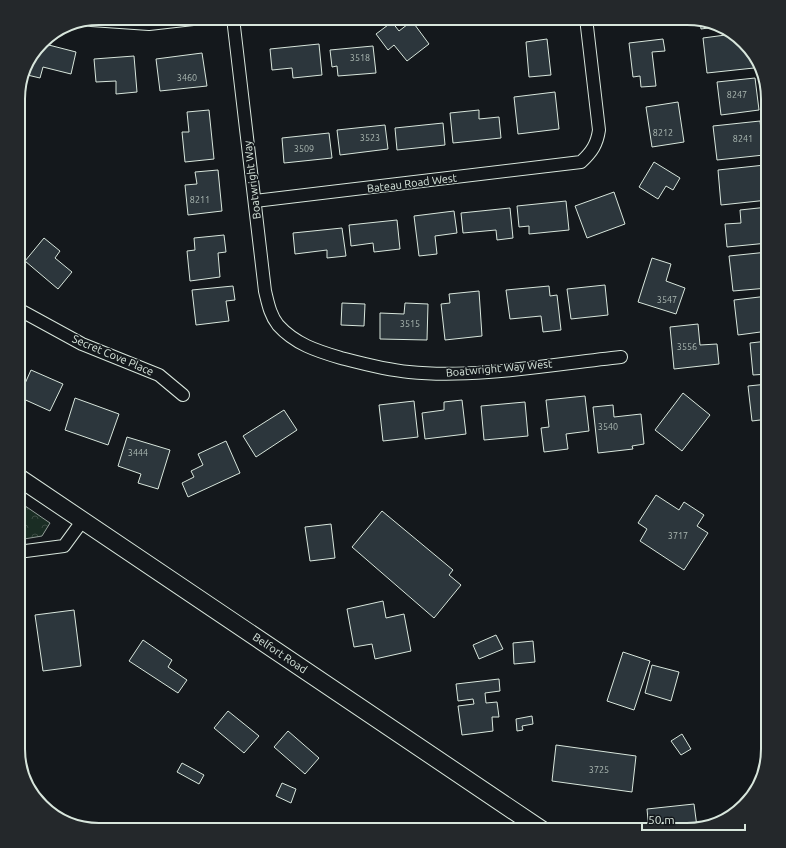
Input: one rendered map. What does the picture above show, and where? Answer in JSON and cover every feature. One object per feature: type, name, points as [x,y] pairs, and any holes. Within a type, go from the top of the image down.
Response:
[{"type":"street","name":"Boatwright Way","points":[[234,25],[265,291],[270,311],[277,324],[288,335]]},
{"type":"street","name":"Bateau Road West","points":[[255,201],[581,162],[591,153],[597,142],[599,130],[587,25]]},
{"type":"street","name":"Secret Cove Place","points":[[25,313],[82,344],[159,375],[183,395]]},
{"type":"street","name":"Boatwright Way West","points":[[288,335],[317,351],[372,366],[410,372],[445,373],[486,371],[621,357]]},
{"type":"street","name":"Belfort Road","points":[[25,482],[532,823]]},
{"type":"street","points":[[25,551],[64,546],[82,520]]},
{"type":"green space","points":[[25,506],[50,523],[42,536],[25,539]]},
{"type":"building","points":[[388,25],[394,25],[399,31],[407,25],[415,25],[429,44],[407,61],[394,45],[388,50],[376,34]]},
{"type":"building","points":[[724,35],[728,37],[746,54],[754,68],[707,73],[703,38]]},
{"type":"building","points":[[547,39],[551,75],[529,77],[526,42]]},
{"type":"building","points":[[663,39],[665,51],[652,52],[656,86],[641,87],[640,76],[633,77],[629,43]]},
{"type":"building","points":[[319,44],[322,75],[293,78],[292,68],[272,70],[270,49]]},
{"type":"building","points":[[49,45],[76,52],[71,74],[43,67],[40,78],[29,75],[37,58]]},
{"type":"building","points":[[373,46],[376,73],[338,76],[337,66],[332,67],[330,50]]},
{"type":"building","points":[[202,53],[207,86],[160,91],[156,59]]},
{"type":"building","points":[[134,56],[137,92],[116,94],[116,81],[96,82],[94,59]]},
{"type":"building","points":[[755,78],[759,110],[721,115],[717,82]]},
{"type":"building","points":[[555,92],[559,129],[518,134],[514,97]]},
{"type":"building","points":[[678,102],[684,142],[652,147],[646,107]]},
{"type":"building","points":[[209,110],[214,159],[185,162],[182,132],[189,132],[187,112]]},
{"type":"building","points":[[479,110],[479,119],[499,117],[501,138],[453,143],[450,113]]},
{"type":"building","points":[[760,121],[761,155],[717,160],[713,126]]},
{"type":"building","points":[[443,123],[445,145],[397,150],[395,128]]},
{"type":"building","points":[[385,125],[388,149],[340,155],[337,130]]},
{"type":"building","points":[[329,133],[332,158],[284,163],[282,138]]},
{"type":"building","points":[[654,162],[680,178],[673,190],[666,186],[658,199],[639,187]]},
{"type":"building","points":[[761,165],[761,201],[721,205],[718,170]]},
{"type":"building","points":[[218,170],[222,211],[188,215],[185,185],[197,184],[195,172]]},
{"type":"building","points":[[614,192],[625,224],[587,238],[575,206]]},
{"type":"building","points":[[566,201],[569,230],[529,234],[529,226],[519,227],[517,206]]},
{"type":"building","points":[[510,208],[513,238],[497,240],[496,230],[463,233],[461,213]]},
{"type":"building","points":[[761,208],[761,244],[727,247],[725,224],[741,223],[740,210]]},
{"type":"building","points":[[454,211],[457,233],[435,236],[437,254],[419,256],[414,216]]},
{"type":"building","points":[[397,220],[400,249],[374,252],[373,243],[351,246],[349,225]]},
{"type":"building","points":[[342,228],[346,256],[327,258],[327,250],[295,254],[293,233]]},
{"type":"building","points":[[224,235],[226,252],[218,253],[220,277],[190,281],[187,251],[195,250],[194,238]]},
{"type":"building","points":[[44,238],[60,251],[55,258],[72,272],[58,289],[25,261]]},
{"type":"building","points":[[761,253],[761,289],[733,291],[729,256]]},
{"type":"building","points":[[652,258],[671,264],[666,281],[685,288],[676,314],[638,302]]},
{"type":"building","points":[[605,285],[608,315],[571,319],[567,289]]},
{"type":"building","points":[[233,286],[235,300],[226,301],[229,321],[196,325],[192,290]]},
{"type":"building","points":[[549,286],[550,296],[557,295],[561,330],[543,332],[541,316],[510,319],[506,290]]},
{"type":"building","points":[[479,291],[482,336],[445,340],[441,304],[450,303],[449,294]]},
{"type":"building","points":[[761,297],[761,332],[738,335],[734,300]]},
{"type":"building","points":[[342,303],[365,304],[364,326],[341,325]]},
{"type":"building","points":[[405,303],[428,304],[427,340],[380,339],[380,313],[404,314]]},
{"type":"building","points":[[698,324],[700,345],[717,344],[719,364],[674,369],[670,327]]},
{"type":"building","points":[[761,342],[761,374],[753,375],[750,343]]},
{"type":"building","points":[[31,370],[63,384],[50,411],[25,400],[25,384]]},
{"type":"building","points":[[761,385],[761,420],[752,421],[748,386]]},
{"type":"building","points":[[683,393],[710,415],[682,451],[655,430]]},
{"type":"building","points":[[585,396],[589,431],[566,434],[568,449],[544,452],[541,428],[549,427],[546,400]]},
{"type":"building","points":[[75,398],[119,414],[108,445],[65,430]]},
{"type":"building","points":[[462,400],[466,434],[425,439],[422,413],[444,410],[444,402]]},
{"type":"building","points":[[414,401],[418,437],[383,441],[379,405]]},
{"type":"building","points":[[525,402],[528,436],[484,440],[481,406]]},
{"type":"building","points":[[613,405],[614,417],[641,414],[644,444],[632,446],[633,449],[598,453],[593,407]]},
{"type":"building","points":[[284,410],[297,430],[256,457],[243,436]]},
{"type":"building","points":[[127,437],[170,450],[158,489],[138,483],[141,474],[118,466]]},
{"type":"building","points":[[226,441],[240,473],[188,497],[182,483],[194,477],[191,471],[203,465],[198,454]]},
{"type":"building","points":[[656,495],[679,510],[684,502],[704,515],[697,526],[708,533],[684,570],[640,541],[647,529],[638,523]]},
{"type":"building","points":[[382,511],[453,570],[449,575],[461,585],[434,618],[352,547]]},
{"type":"building","points":[[331,524],[335,558],[310,561],[305,527]]},
{"type":"building","points":[[383,601],[386,618],[404,614],[411,651],[375,659],[372,644],[354,647],[347,609]]},
{"type":"building","points":[[74,610],[81,666],[43,671],[35,615]]},
{"type":"building","points":[[496,635],[503,649],[479,659],[473,645]]},
{"type":"building","points":[[143,640],[172,660],[168,667],[187,680],[178,693],[129,661]]},
{"type":"building","points":[[533,641],[535,662],[514,664],[513,643]]},
{"type":"building","points":[[623,652],[650,661],[634,710],[607,701]]},
{"type":"building","points":[[652,665],[679,672],[671,701],[645,693]]},
{"type":"building","points":[[499,679],[500,691],[485,693],[486,703],[497,702],[499,717],[492,717],[493,731],[462,735],[458,706],[474,704],[473,699],[458,701],[456,684]]},
{"type":"building","points":[[228,711],[259,736],[244,753],[214,728]]},
{"type":"building","points":[[532,716],[533,724],[522,726],[523,730],[517,731],[516,719]]},
{"type":"building","points":[[288,731],[319,758],[305,774],[274,747]]},
{"type":"building","points":[[682,734],[691,749],[681,755],[671,741]]},
{"type":"building","points":[[556,745],[636,756],[632,792],[552,781]]},
{"type":"building","points":[[182,763],[204,775],[199,784],[177,772]]},
{"type":"building","points":[[282,783],[296,789],[291,803],[276,796]]},
{"type":"building","points":[[694,804],[696,822],[648,823],[647,809]]}]
